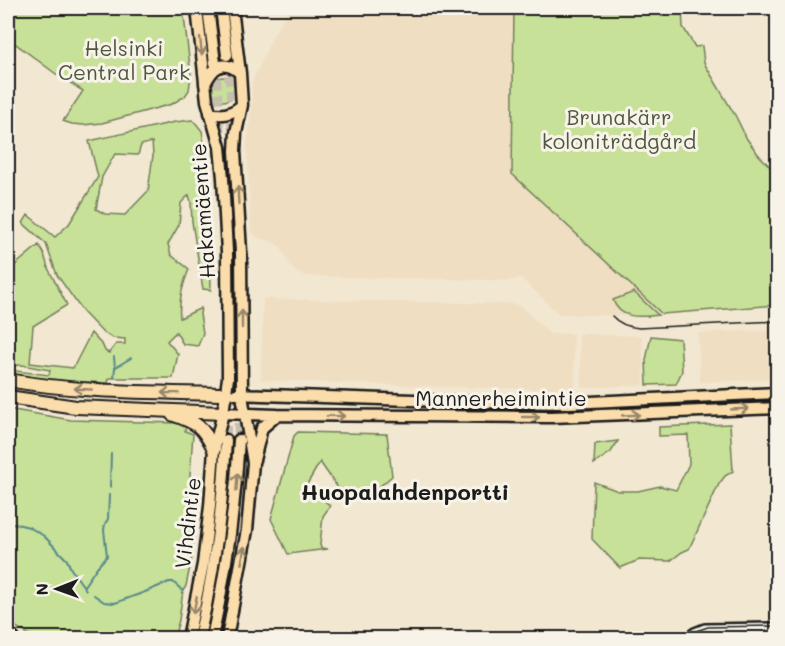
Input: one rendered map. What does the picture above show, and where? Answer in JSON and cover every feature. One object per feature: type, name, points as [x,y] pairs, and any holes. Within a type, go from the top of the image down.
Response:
[{"type":"highway","points":[[8,380],[54,387],[113,391],[227,394]]},
{"type":"highway","points":[[8,397],[76,407],[224,413]]},
{"type":"highway","points":[[163,411],[200,426],[214,449]]},
{"type":"main road","name":"Hakamäentie","points":[[197,8],[205,84],[210,113],[220,147],[226,252],[228,378],[224,413]]},
{"type":"main road","points":[[208,8],[217,64]]},
{"type":"main road","name":"Hakamäentie","points":[[220,8],[232,54],[240,73],[242,105],[236,144],[244,414]]},
{"type":"main road","name":"Hakamäentie","points":[[232,8],[232,54]]},
{"type":"main road","points":[[205,84],[217,64],[232,54]]},
{"type":"main road","points":[[217,64],[231,67],[240,73]]},
{"type":"main road","points":[[210,113],[227,114],[242,105]]},
{"type":"main road","points":[[226,252],[241,252]]},
{"type":"main road","name":"Mannerheimintie","points":[[227,394],[411,401],[561,403],[777,393]]},
{"type":"main road","name":"Mannerheimintie","points":[[224,413],[572,417],[777,408]]},
{"type":"main road","name":"Vihdintie","points":[[188,639],[208,529],[214,449],[224,413]]},
{"type":"main road","points":[[244,414],[253,463]]},
{"type":"main road","points":[[227,639],[247,530],[252,495],[253,463],[260,433],[277,415]]},
{"type":"main road","name":"Vihdintie","points":[[199,639],[214,566],[224,484],[226,440]]},
{"type":"main road","points":[[212,639],[226,568],[237,484],[239,440]]},
{"type":"street","points":[[689,639],[695,633],[710,629],[777,628]]},
{"type":"street","points":[[8,634],[14,639]]},
{"type":"shaded area","points":[[290,8],[514,8],[512,174],[662,314],[631,316],[559,314],[520,277],[515,280],[495,280],[306,276],[298,273],[291,267],[281,247],[269,240],[258,238],[251,231],[247,145],[252,106],[252,82],[273,36]]},
{"type":"shaded area","points":[[263,299],[514,304],[520,306],[550,334],[573,334],[575,388],[451,387],[261,380]]},
{"type":"shaded area","points":[[777,330],[777,379],[700,382],[698,333]]},
{"type":"shaded area","points":[[579,334],[642,336],[644,385],[582,388]]},
{"type":"green space","name":"Helsinki Central Park","points":[[8,8],[183,8],[191,75],[189,90],[185,96],[172,104],[102,123],[83,125],[63,121],[83,91],[8,38]]},
{"type":"green space","name":"Brunakärr koloniträdgård","points":[[514,8],[682,8],[683,27],[695,47],[702,46],[704,63],[747,139],[777,174],[777,305],[662,314],[512,174]]},
{"type":"green space","points":[[223,77],[231,81],[235,89],[231,97],[223,101],[215,97],[211,89],[215,81]]},
{"type":"green space","points":[[192,120],[195,122],[202,131],[204,144],[209,208],[211,290],[203,289],[189,195],[181,203],[179,225],[168,244],[171,255],[189,269],[182,293],[180,318],[201,308],[203,333],[198,346],[183,344],[176,332],[167,341],[178,354],[173,378],[109,378],[108,383],[8,375],[8,370],[49,375],[50,370],[22,365],[8,366],[8,271],[39,245],[67,305],[33,326],[30,363],[73,368],[91,333],[109,353],[116,344],[125,344],[125,339],[113,338],[102,332],[83,312],[57,275],[46,244],[23,223],[28,215],[55,237],[69,224],[98,177],[89,141]],"holes":[[[152,142],[153,155],[148,191],[125,215],[105,214],[96,209],[102,177],[115,154],[138,155],[141,145]]]},
{"type":"green space","points":[[634,292],[658,315],[632,316],[616,306],[613,300]]},
{"type":"green space","points":[[651,336],[680,339],[682,371],[676,384],[647,385],[646,360]]},
{"type":"green space","points":[[8,409],[71,420],[186,424],[185,431],[193,434],[188,502],[194,530],[192,557],[174,638],[34,638],[8,622]]},
{"type":"green space","points":[[730,424],[733,471],[719,484],[689,549],[670,561],[639,560],[620,568],[592,539],[594,482],[618,491],[638,491],[660,486],[676,490],[689,464],[688,435],[659,436],[659,427]]},
{"type":"green space","points":[[298,432],[387,434],[392,476],[379,487],[345,498],[320,462],[306,486],[313,489],[330,506],[323,516],[320,545],[321,548],[328,549],[288,554],[271,519],[294,436]]},
{"type":"green space","points":[[618,441],[611,452],[594,464],[595,444]]},
{"type":"waterway","points":[[114,357],[114,377]]},
{"type":"waterway","points":[[116,367],[131,358]]},
{"type":"waterway","points":[[110,487],[111,454]]},
{"type":"waterway","points":[[84,586],[107,556],[104,530],[108,519],[109,495]]},
{"type":"waterway","points":[[8,522],[29,527],[44,536],[67,560],[86,590]]},
{"type":"waterway","points":[[94,595],[104,602],[115,603],[169,582],[173,582],[183,591]]},
{"type":"tunnel","points":[[227,60],[233,140]]},
{"type":"tunnel","points":[[215,63],[220,140]]},
{"type":"tunnel","points":[[238,393],[239,440]]},
{"type":"tunnel","points":[[226,411],[226,440]]},
{"type":"tram line","points":[[612,316],[624,325],[639,328],[778,321]]},
{"type":"tram line","points":[[687,638],[693,632],[708,627],[778,626]]},
{"type":"district","name":"Huopalahdenportti","points":[[405,491]]}]
